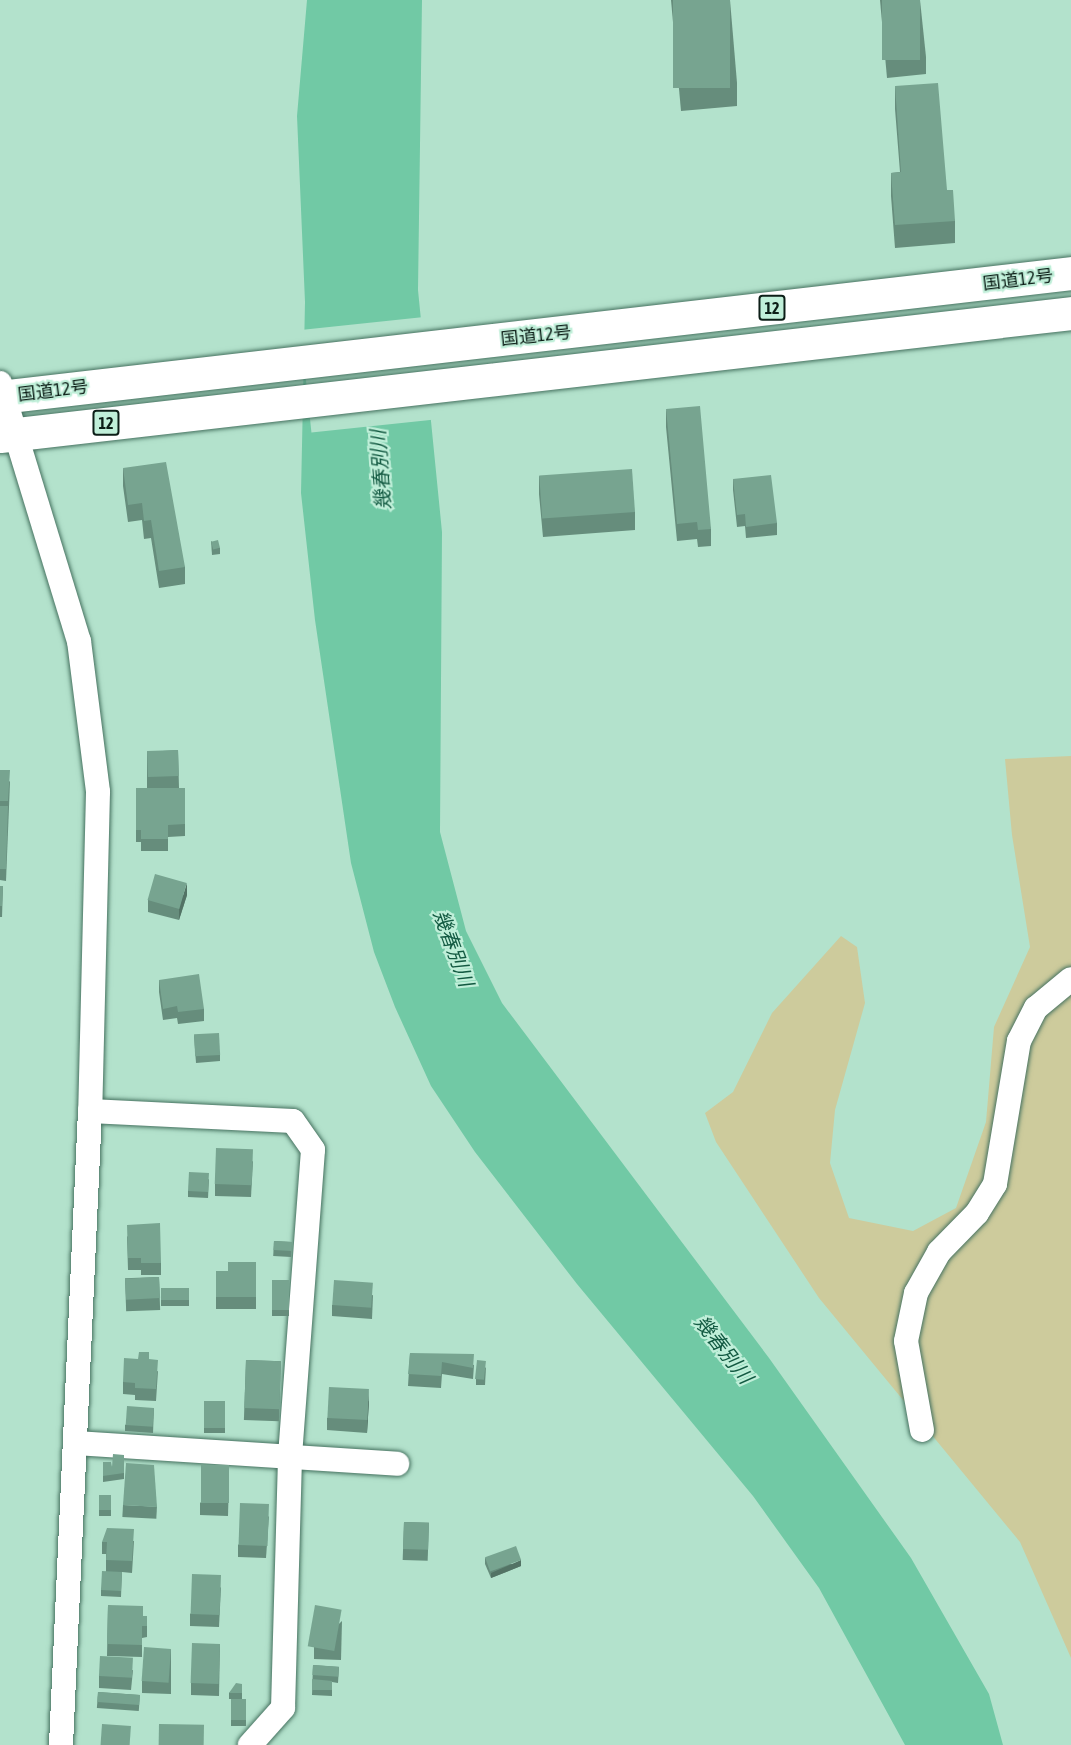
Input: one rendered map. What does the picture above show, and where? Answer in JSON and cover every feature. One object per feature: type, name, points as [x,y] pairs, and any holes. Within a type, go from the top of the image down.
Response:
[{"type":"highway","name":"国道12号","points":[[1,392],[208,373],[1071,273]]},
{"type":"highway","name":"12","points":[[7,435],[1071,313]]},
{"type":"street","points":[[1,392],[7,435],[79,641],[98,792],[90,1112],[61,1745]]},
{"type":"street","points":[[922,1430],[906,1341],[916,1293],[939,1252],[977,1213],[994,1184],[1019,1041],[1036,1008],[1071,979]]},
{"type":"street","points":[[90,1112],[293,1121],[313,1150],[290,1458],[283,1708],[250,1745]]},
{"type":"street","points":[[76,1443],[397,1464]]},
{"type":"shaded area","points":[[1071,756],[1071,1658],[1020,1542],[819,1298],[716,1142],[705,1113],[733,1092],[772,1013],[841,936],[857,947],[865,1003],[835,1110],[830,1163],[849,1218],[913,1231],[956,1208],[986,1122],[994,1027],[1030,947],[1012,835],[1005,759]]},
{"type":"water","name":"幾春別川","points":[[307,0],[422,0],[418,290],[442,532],[440,832],[466,931],[502,1003],[769,1358],[911,1558],[989,1694],[1003,1745],[905,1745],[819,1588],[753,1496],[577,1284],[475,1152],[431,1086],[395,1007],[374,952],[351,863],[315,620],[301,493],[305,302],[297,116]]},
{"type":"pier","points":[[424,317],[435,419],[311,432],[301,330]]},
{"type":"building","points":[[673,0],[730,0],[730,88],[673,88]]},
{"type":"building","points":[[882,0],[920,0],[920,60],[882,60]]},
{"type":"building","points":[[938,83],[947,190],[953,190],[955,221],[895,225],[891,173],[901,172],[895,86]]},
{"type":"building","points":[[700,406],[711,529],[698,530],[697,522],[677,524],[666,409]]},
{"type":"building","points":[[166,462],[185,567],[159,571],[151,520],[144,521],[142,503],[128,505],[123,468]]},
{"type":"building","points":[[632,469],[635,512],[542,518],[539,475]]},
{"type":"building","points":[[771,475],[777,523],[746,527],[745,514],[737,515],[733,479]]},
{"type":"building","points":[[218,540],[220,548],[213,549],[211,542]]},
{"type":"building","points":[[178,750],[179,776],[148,777],[147,751]]},
{"type":"building","points":[[0,770],[10,770],[8,801],[0,801]]},
{"type":"building","points":[[136,788],[185,788],[185,824],[168,825],[168,839],[141,839],[141,830],[136,830]]},
{"type":"building","points":[[0,806],[8,806],[6,869],[0,869]]},
{"type":"building","points":[[155,874],[187,883],[179,909],[148,900]]},
{"type":"building","points":[[0,886],[3,886],[2,906],[0,906]]},
{"type":"building","points":[[199,974],[204,1009],[178,1012],[177,1006],[163,1009],[159,980]]},
{"type":"building","points":[[219,1033],[220,1055],[195,1056],[194,1034]]},
{"type":"building","points":[[216,1148],[253,1149],[252,1185],[215,1184]]},
{"type":"building","points":[[189,1172],[209,1173],[208,1192],[188,1191]]},
{"type":"building","points":[[160,1223],[161,1263],[141,1263],[141,1258],[128,1258],[127,1225]]},
{"type":"building","points":[[274,1241],[292,1242],[292,1251],[274,1250]]},
{"type":"building","points":[[228,1262],[256,1262],[256,1297],[216,1297],[216,1271],[228,1271]]},
{"type":"building","points":[[159,1277],[160,1298],[126,1300],[125,1279]]},
{"type":"building","points":[[272,1280],[289,1280],[289,1310],[272,1310]]},
{"type":"building","points":[[334,1280],[373,1283],[371,1308],[332,1305]]},
{"type":"building","points":[[161,1288],[189,1288],[189,1300],[161,1300]]},
{"type":"building","points":[[139,1352],[149,1352],[149,1359],[158,1360],[156,1389],[135,1388],[135,1383],[123,1382],[124,1358],[138,1359]]},
{"type":"building","points":[[410,1353],[474,1354],[473,1368],[442,1362],[441,1376],[408,1374]]},
{"type":"building","points":[[246,1360],[281,1361],[279,1409],[244,1408]]},
{"type":"building","points":[[477,1360],[486,1361],[484,1380],[475,1379]]},
{"type":"building","points":[[329,1387],[369,1389],[367,1420],[327,1418]]},
{"type":"building","points":[[204,1401],[225,1401],[225,1428],[204,1428]]},
{"type":"building","points":[[127,1406],[154,1408],[153,1427],[126,1425]]},
{"type":"building","points":[[113,1454],[124,1455],[124,1473],[103,1476],[103,1462],[111,1462],[112,1467]]},
{"type":"building","points":[[126,1463],[154,1465],[157,1507],[123,1505]]},
{"type":"building","points":[[201,1465],[229,1465],[229,1503],[201,1503]]},
{"type":"building","points":[[99,1495],[111,1495],[111,1510],[99,1510]]},
{"type":"building","points":[[240,1503],[269,1504],[268,1546],[239,1545]]},
{"type":"building","points":[[404,1522],[429,1523],[428,1550],[403,1549]]},
{"type":"building","points":[[107,1528],[134,1529],[132,1561],[106,1560],[107,1542],[102,1542]]},
{"type":"building","points":[[516,1546],[521,1560],[490,1571],[485,1557]]},
{"type":"building","points":[[102,1571],[122,1572],[121,1591],[101,1590]]},
{"type":"building","points":[[192,1574],[221,1575],[220,1615],[191,1614]]},
{"type":"building","points":[[108,1605],[143,1606],[143,1616],[147,1616],[147,1626],[142,1626],[142,1645],[107,1644]]},
{"type":"building","points":[[315,1605],[342,1610],[334,1651],[308,1646]]},
{"type":"building","points":[[192,1643],[220,1644],[219,1684],[191,1683]]},
{"type":"building","points":[[144,1647],[171,1649],[169,1683],[142,1681]]},
{"type":"building","points":[[100,1656],[133,1658],[132,1678],[99,1676]]},
{"type":"building","points":[[313,1665],[339,1667],[338,1677],[312,1675]]},
{"type":"building","points":[[312,1679],[332,1681],[332,1690],[312,1690]]},
{"type":"building","points":[[236,1683],[242,1684],[242,1693],[229,1693]]},
{"type":"building","points":[[98,1692],[140,1695],[139,1705],[97,1702]]},
{"type":"building","points":[[231,1699],[246,1699],[246,1720],[231,1720]]},
{"type":"building","points":[[102,1724],[131,1726],[130,1745],[101,1745]]},
{"type":"building","points":[[159,1724],[204,1725],[204,1745],[159,1745]]}]
